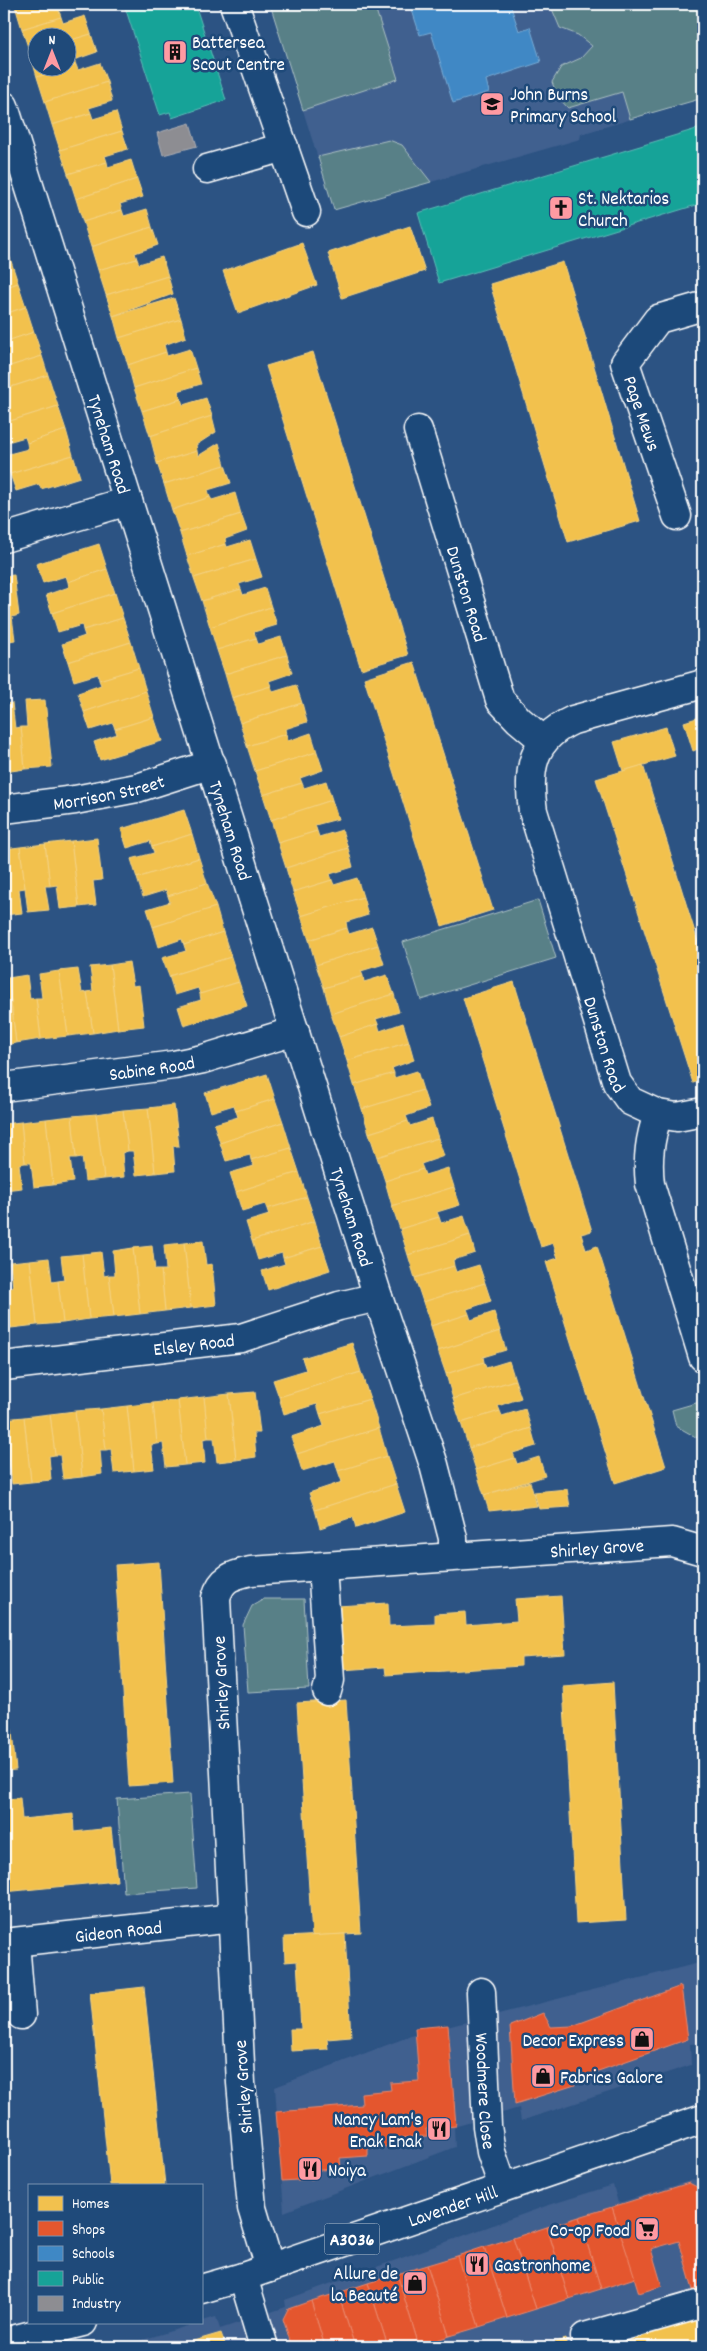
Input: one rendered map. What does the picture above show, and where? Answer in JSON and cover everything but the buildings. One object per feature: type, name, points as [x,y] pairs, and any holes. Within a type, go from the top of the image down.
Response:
[{"type":"street","points":[[234,4],[306,212]]},
{"type":"street","name":"Tyneham Road","points":[[4,106],[378,1297],[434,1465],[452,1538],[452,1556]]},
{"type":"street","points":[[206,169],[284,147]]},
{"type":"street","name":"Page Mews","points":[[677,516],[626,363],[658,319],[703,306]]},
{"type":"street","name":"Dunston Road","points":[[418,430],[500,700],[518,720],[544,741]]},
{"type":"street","points":[[4,538],[128,501]]},
{"type":"street","name":"Dunston Road","points":[[658,1114],[630,1101],[617,1083],[533,811],[529,785],[531,763],[544,741],[557,727],[573,720],[703,684]]},
{"type":"street","name":"Morrison Street","points":[[4,809],[75,800],[136,788],[212,764]]},
{"type":"street","name":"Sabine Road","points":[[4,1086],[203,1059],[295,1031]]},
{"type":"street","points":[[703,1112],[677,1117],[658,1114],[649,1146],[648,1163],[650,1184],[703,1357]]},
{"type":"street","name":"Elsley Road","points":[[4,1366],[241,1338],[339,1306],[378,1297]]},
{"type":"street","name":"Shirley Grove","points":[[270,2268],[250,2196],[241,2083],[216,1598],[218,1589],[226,1578],[251,1571],[672,1542],[703,1551]]},
{"type":"street","points":[[322,1567],[330,1680],[327,1691]]},
{"type":"street","name":"Gideon Road","points":[[9,1943],[233,1918]]},
{"type":"street","points":[[9,1943],[21,2015]]},
{"type":"street","name":"Woodmere Close","points":[[481,1992],[487,2126],[491,2152],[503,2187]]},
{"type":"street","name":"Lavender Hill","points":[[202,2289],[270,2268],[703,2119]]},
{"type":"street","points":[[243,2277],[264,2347]]},
{"type":"street","points":[[585,2338],[697,2305]]},
{"type":"street","points":[[4,2342],[75,2324]]},
{"type":"shaded area","name":"John Burns Primary School","points":[[270,4],[699,4],[703,19],[703,98],[581,134],[580,139],[334,210]]},
{"type":"shaded area","points":[[703,1962],[703,2043],[690,2044],[691,2065],[521,2121],[519,2108],[454,2127],[455,2147],[284,2212],[275,2087],[411,2036]]},
{"type":"shaded area","points":[[703,2177],[703,2347],[120,2347],[194,2324],[202,2324],[202,2321],[216,2317],[220,2329],[286,2307],[285,2300],[546,2206],[613,2185],[618,2203]]},
{"type":"green space","points":[[270,4],[374,4],[398,79],[303,110]]},
{"type":"green space","points":[[550,4],[699,4],[703,19],[703,98],[630,119],[622,92],[568,108],[557,96],[552,82],[561,67],[581,58],[592,46],[578,35],[560,28]]},
{"type":"green space","points":[[389,140],[402,145],[431,182],[334,210],[318,157]]},
{"type":"green space","points":[[538,900],[556,958],[421,1000],[403,942]]},
{"type":"green space","points":[[703,1401],[703,1441],[676,1426],[672,1410]]},
{"type":"green space","points":[[264,1599],[304,1599],[309,1689],[248,1692],[243,1625],[252,1606]]},
{"type":"green space","points":[[190,1794],[197,1888],[124,1893],[117,1799]]},
{"type":"place","name":"Battersea Scout Centre","points":[[175,52]]},
{"type":"place","name":"John Burns Primary School","points":[[492,104]]},
{"type":"place","name":"St. Nektarios Church","points":[[561,208]]},
{"type":"place","name":"Decor Express","points":[[642,2039]]},
{"type":"place","name":"Fabrics Galore","points":[[543,2076]]},
{"type":"place","name":"Nancy Lam's Enak Enak","points":[[439,2129]]},
{"type":"place","name":"Noiya","points":[[310,2169]]},
{"type":"place","name":"Co-op Food","points":[[647,2229]]},
{"type":"place","name":"Gastronhome","points":[[477,2264]]},
{"type":"place","name":"Allure de la Beauté","points":[[415,2283]]}]
